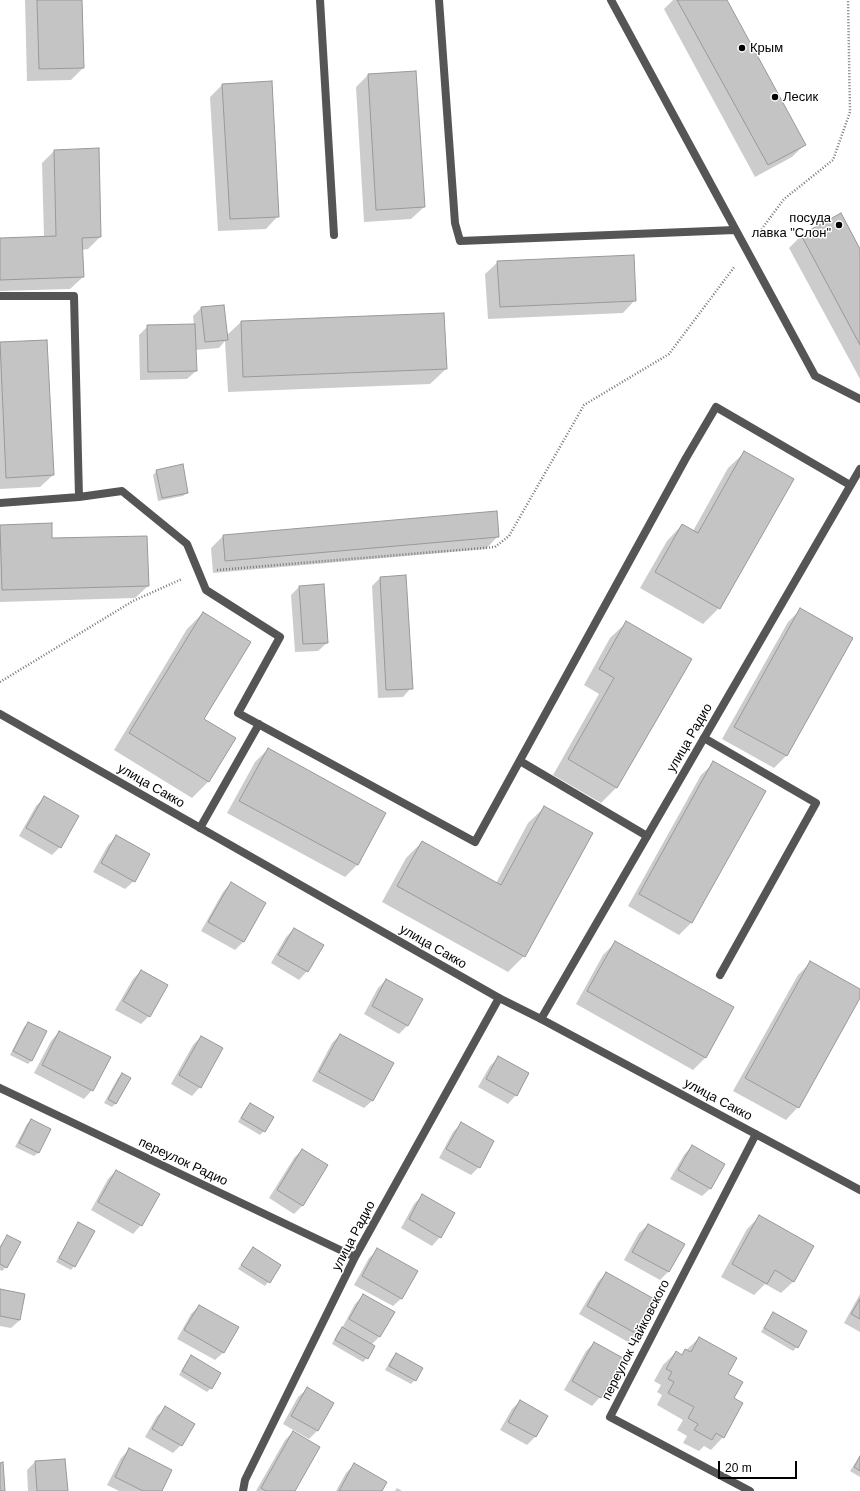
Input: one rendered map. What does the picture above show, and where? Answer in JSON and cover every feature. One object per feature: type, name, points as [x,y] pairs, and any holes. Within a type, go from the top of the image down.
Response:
[{"type":"street","points":[[320,0],[334,235]]},
{"type":"street","points":[[439,0],[455,223],[460,241],[735,230]]},
{"type":"street","points":[[611,0],[815,376],[860,399]]},
{"type":"street","points":[[0,296],[74,296],[79,497]]},
{"type":"street","points":[[0,503],[79,497],[122,491],[187,544],[206,590],[280,637],[238,712],[475,842],[686,458],[716,407],[850,486]]},
{"type":"street","name":"улица Радио","points":[[541,1019],[860,469]]},
{"type":"street","name":"улица Сакко","points":[[0,714],[499,998],[860,1190]]},
{"type":"street","points":[[200,828],[259,724]]},
{"type":"street","points":[[704,738],[816,803],[720,975]]},
{"type":"street","points":[[520,761],[647,836]]},
{"type":"street","name":"улица Радио","points":[[243,1491],[245,1480],[355,1257],[499,998]]},
{"type":"street","name":"переулок Радио","points":[[0,1088],[355,1257]]},
{"type":"street","name":"переулок Чайковского","points":[[750,1491],[610,1417],[756,1134]]},
{"type":"path","points":[[0,682],[133,601],[198,571],[495,547],[509,536],[584,405],[669,354],[784,199],[833,160],[850,112],[848,0]]},
{"type":"building","points":[[37,0],[82,0],[84,68],[39,69]]},
{"type":"building","points":[[677,0],[727,0],[806,145],[768,165]]},
{"type":"building","points":[[416,71],[425,207],[376,210],[368,74]]},
{"type":"building","points":[[272,81],[279,217],[230,219],[222,84]]},
{"type":"building","points":[[99,148],[101,237],[82,238],[84,277],[0,280],[0,238],[56,236],[54,150]]},
{"type":"building","points":[[841,213],[860,249],[860,345],[801,235]]},
{"type":"building","points":[[634,255],[636,301],[500,307],[497,261]]},
{"type":"building","points":[[224,305],[228,340],[205,342],[201,307]]},
{"type":"building","points":[[444,313],[447,369],[243,377],[241,321]]},
{"type":"building","points":[[195,324],[197,371],[148,372],[147,325]]},
{"type":"building","points":[[47,340],[54,475],[6,478],[0,342]]},
{"type":"building","points":[[744,451],[794,479],[720,609],[655,572],[682,524],[698,533]]},
{"type":"building","points":[[183,464],[188,493],[162,498],[156,470]]},
{"type":"building","points":[[497,511],[499,537],[225,561],[223,535]]},
{"type":"building","points":[[52,523],[52,538],[147,536],[149,586],[2,590],[0,525]]},
{"type":"building","points":[[406,575],[413,689],[386,690],[380,577]]},
{"type":"building","points":[[324,584],[328,643],[303,644],[299,586]]},
{"type":"building","points":[[800,608],[853,638],[787,756],[734,727]]},
{"type":"building","points":[[203,612],[251,642],[204,719],[236,738],[209,782],[129,733]]},
{"type":"building","points":[[626,621],[692,659],[617,788],[568,759],[614,678],[599,669]]},
{"type":"building","points":[[268,748],[386,813],[358,865],[239,801]]},
{"type":"building","points":[[713,761],[766,791],[692,923],[639,894]]},
{"type":"building","points":[[44,796],[79,816],[61,848],[26,828]]},
{"type":"building","points":[[544,806],[593,833],[525,957],[397,886],[422,841],[501,885]]},
{"type":"building","points":[[116,835],[150,854],[135,882],[101,863]]},
{"type":"building","points":[[231,882],[266,903],[244,942],[208,922]]},
{"type":"building","points":[[294,928],[324,945],[308,972],[278,955]]},
{"type":"building","points":[[615,941],[734,1007],[706,1058],[587,991]]},
{"type":"building","points":[[810,961],[860,989],[860,998],[799,1108],[745,1078]]},
{"type":"building","points":[[141,970],[168,985],[150,1017],[123,1001]]},
{"type":"building","points":[[386,979],[423,999],[408,1026],[372,1006]]},
{"type":"building","points":[[28,1022],[47,1031],[32,1061],[13,1051]]},
{"type":"building","points":[[59,1031],[111,1057],[93,1091],[42,1065]]},
{"type":"building","points":[[340,1034],[394,1063],[373,1101],[319,1072]]},
{"type":"building","points":[[201,1036],[223,1048],[201,1088],[179,1075]]},
{"type":"building","points":[[498,1056],[529,1073],[517,1096],[486,1079]]},
{"type":"building","points":[[122,1073],[131,1078],[116,1104],[108,1099]]},
{"type":"building","points":[[250,1103],[274,1117],[265,1132],[241,1118]]},
{"type":"building","points":[[31,1119],[51,1129],[39,1153],[19,1143]]},
{"type":"building","points":[[461,1122],[494,1141],[480,1168],[446,1149]]},
{"type":"building","points":[[692,1145],[725,1164],[711,1189],[678,1170]]},
{"type":"building","points":[[302,1149],[328,1165],[303,1206],[277,1190]]},
{"type":"building","points":[[116,1170],[160,1194],[142,1226],[98,1202]]},
{"type":"building","points":[[422,1194],[455,1213],[441,1238],[409,1219]]},
{"type":"building","points":[[759,1215],[814,1246],[794,1282],[775,1270],[767,1284],[732,1264]]},
{"type":"building","points":[[78,1222],[95,1231],[75,1267],[59,1258]]},
{"type":"building","points":[[648,1224],[685,1244],[669,1272],[632,1252]]},
{"type":"building","points":[[7,1235],[21,1242],[7,1268],[0,1264],[0,1248]]},
{"type":"building","points":[[253,1247],[281,1265],[270,1283],[241,1265]]},
{"type":"building","points":[[377,1248],[418,1271],[402,1299],[362,1276]]},
{"type":"building","points":[[606,1272],[656,1300],[637,1334],[587,1306]]},
{"type":"building","points":[[0,1289],[25,1294],[20,1320],[0,1316]]},
{"type":"building","points":[[363,1294],[395,1312],[380,1337],[349,1319]]},
{"type":"building","points":[[860,1299],[860,1319],[851,1314]]},
{"type":"building","points":[[199,1305],[239,1327],[224,1353],[184,1330]]},
{"type":"building","points":[[773,1312],[807,1331],[798,1348],[764,1328]]},
{"type":"building","points":[[342,1327],[375,1346],[368,1359],[335,1340]]},
{"type":"building","points":[[699,1337],[737,1358],[728,1374],[743,1382],[734,1398],[743,1403],[724,1438],[716,1433],[712,1440],[694,1430],[698,1424],[688,1418],[694,1407],[668,1393],[674,1382],[668,1379],[672,1372],[666,1369],[676,1351],[682,1355],[685,1349],[691,1352]]},
{"type":"building","points":[[594,1342],[623,1358],[601,1398],[572,1381]]},
{"type":"building","points":[[396,1353],[423,1368],[416,1381],[389,1366]]},
{"type":"building","points":[[191,1355],[221,1373],[212,1389],[182,1371]]},
{"type":"building","points":[[307,1387],[334,1403],[318,1431],[291,1416]]},
{"type":"building","points":[[520,1400],[548,1416],[536,1437],[508,1422]]},
{"type":"building","points":[[165,1406],[195,1424],[182,1446],[152,1429]]},
{"type":"building","points":[[293,1431],[320,1447],[295,1491],[266,1491],[261,1488]]},
{"type":"building","points":[[129,1448],[172,1470],[162,1491],[143,1491],[115,1477]]},
{"type":"building","points":[[860,1456],[860,1471],[854,1467]]},
{"type":"building","points":[[65,1459],[68,1491],[37,1491],[35,1461]]},
{"type":"building","points":[[3,1462],[5,1491],[0,1491],[0,1463]]},
{"type":"building","points":[[354,1463],[387,1482],[382,1491],[339,1491]]},
{"type":"place","name":"Крым","points":[[742,48]]},
{"type":"place","name":"Лесик","points":[[775,97]]},
{"type":"place","name":"посуда лавка \"Слон\"","points":[[839,225]]}]
